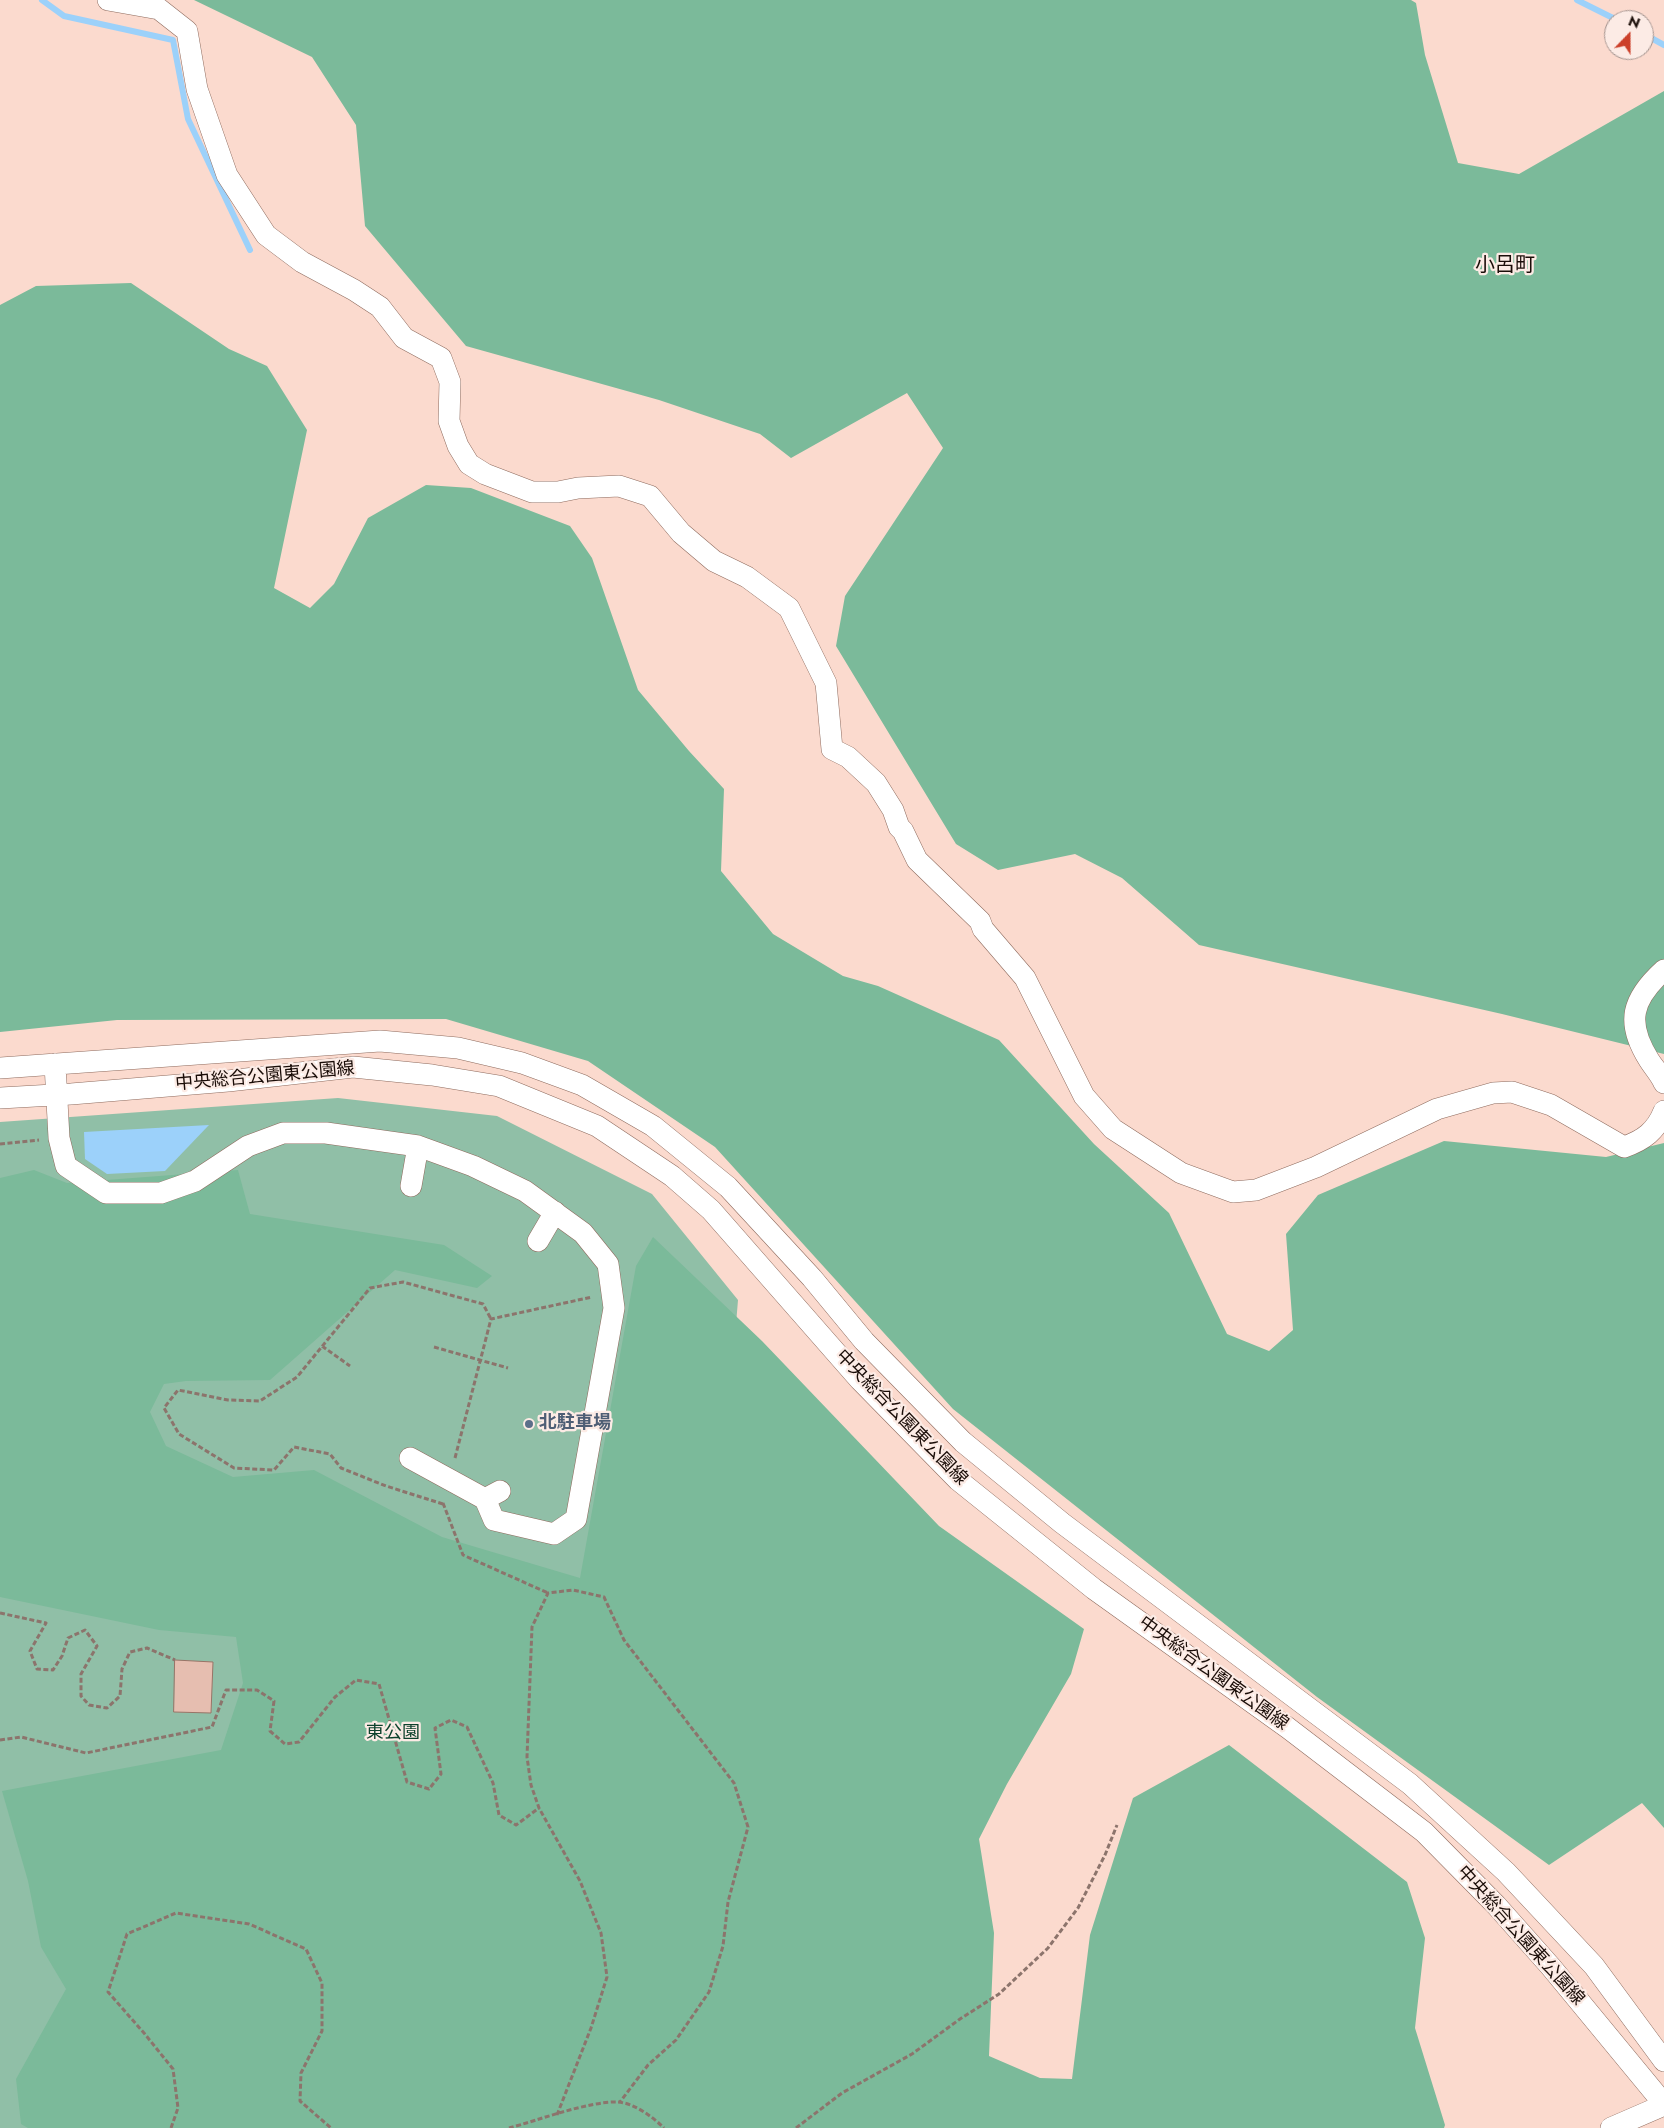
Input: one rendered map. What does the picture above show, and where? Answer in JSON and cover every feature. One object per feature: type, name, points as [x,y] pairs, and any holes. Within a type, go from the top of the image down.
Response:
[{"type":"street","points":[[108,0],[158,9],[187,31],[197,89],[228,175],[266,235],[302,262],[354,290],[380,307],[404,338],[441,358],[450,382],[449,421],[458,446],[469,464],[485,474],[532,492],[558,492],[578,488],[619,486],[650,496],[681,534],[714,561],[747,576],[789,608],[826,683],[832,749],[848,757],[876,784],[892,810],[917,860],[980,921],[983,929],[1025,978],[1084,1096],[1113,1129],[1181,1173],[1233,1192],[1256,1190],[1316,1168],[1436,1108],[1492,1092],[1512,1092],[1551,1105],[1624,1147],[1641,1141],[1658,1125],[1664,1111]]},
{"type":"street","points":[[1664,970],[1635,1005],[1634,1026],[1648,1058],[1664,1083]]},
{"type":"street","points":[[0,1068],[380,1041],[458,1048],[522,1063],[582,1085],[652,1126],[728,1187],[812,1278],[864,1341],[964,1442],[1070,1529],[1410,1784],[1506,1872],[1594,1966],[1664,2061]]},
{"type":"street","points":[[55,1064],[59,1138],[66,1166],[106,1193],[161,1192],[195,1181],[248,1146],[283,1133],[326,1133],[418,1146],[473,1166],[525,1191],[583,1233],[608,1264],[614,1308],[576,1519],[554,1534],[494,1520],[493,1495],[449,1480],[410,1458]]},
{"type":"street","name":"中央総合公園東公園線","points":[[0,1098],[228,1080],[353,1067],[432,1075],[499,1086],[597,1126],[672,1176],[711,1210],[860,1380],[958,1480],[1094,1590],[1288,1728],[1424,1832],[1496,1905],[1551,1967],[1664,2105]]},
{"type":"street","points":[[411,1186],[418,1146]]},
{"type":"street","points":[[538,1241],[555,1212]]},
{"type":"street","points":[[1611,2128],[1664,2105]]},
{"type":"path","points":[[0,1144],[59,1138]]},
{"type":"path","points":[[443,1504],[386,1486],[340,1468],[330,1454],[294,1447],[274,1470],[234,1468],[179,1434],[164,1408],[178,1390],[228,1400],[260,1401],[297,1377],[370,1288],[403,1282],[484,1304],[492,1320],[443,1504],[463,1555],[548,1593],[573,1590],[604,1597],[624,1640],[734,1783],[748,1827],[728,1902],[723,1946],[710,1992],[676,2040],[648,2065],[620,2102]]},
{"type":"path","points":[[492,1320],[612,1293]]},
{"type":"path","points":[[322,1346],[350,1366]]},
{"type":"path","points":[[434,1347],[508,1368]]},
{"type":"path","points":[[548,1593],[532,1627],[527,1748],[531,1785],[539,1808],[580,1881],[601,1933],[607,1977],[591,2028],[557,2115]]},
{"type":"path","points":[[0,1612],[46,1624],[30,1651],[37,1669],[53,1670],[62,1656],[68,1638],[85,1630],[97,1646],[81,1674],[80,1696],[89,1705],[108,1708],[120,1696],[122,1669],[130,1652],[147,1648],[175,1660]]},
{"type":"path","points":[[0,1740],[21,1737],[86,1753],[212,1727],[226,1690],[257,1690],[274,1701],[270,1731],[285,1744],[299,1742],[336,1697],[356,1680],[379,1684],[407,1782],[429,1789],[441,1774],[435,1728],[451,1720],[467,1727],[493,1783],[499,1815],[516,1825],[539,1808]]},
{"type":"path","points":[[796,2128],[842,2093],[912,2054],[960,2019],[999,1994],[1048,1948],[1078,1908],[1105,1855],[1116,1825]]},
{"type":"path","points":[[171,2128],[178,2108],[173,2069],[144,2032],[108,1992],[127,1934],[176,1913],[249,1924],[306,1949],[322,1983],[322,2031],[301,2073],[300,2101],[330,2128]]},
{"type":"path","points":[[509,2128],[595,2105],[620,2102],[651,2114],[664,2128]]},
{"type":"green space","points":[[194,0],[1411,0],[1416,3],[1425,55],[1458,163],[1519,174],[1664,91],[1664,1054],[1502,1014],[1199,945],[1122,878],[1075,854],[998,870],[956,844],[836,646],[845,596],[943,448],[907,393],[791,458],[760,434],[659,400],[466,346],[365,226],[356,125],[312,57]]},
{"type":"green space","points":[[131,283],[229,349],[267,366],[307,430],[274,588],[310,608],[334,584],[368,518],[426,485],[471,488],[570,526],[592,558],[638,690],[689,751],[724,789],[721,871],[773,934],[843,976],[878,986],[999,1040],[1094,1144],[1169,1213],[1227,1334],[1269,1351],[1293,1330],[1286,1234],[1318,1195],[1444,1141],[1606,1157],[1664,1143],[1664,1828],[1642,1803],[1549,1865],[1317,1697],[953,1409],[715,1147],[588,1061],[446,1019],[117,1020],[0,1032],[0,305],[36,286]]},
{"type":"green space","name":"東公園","points":[[338,1098],[497,1116],[652,1194],[738,1300],[721,1507],[900,2128],[0,2128],[0,1122]]},
{"type":"green space","name":"東公園","points":[[34,1170],[67,1183],[238,1170],[250,1214],[444,1245],[492,1276],[477,1288],[395,1270],[270,1380],[186,1381],[164,1384],[150,1412],[166,1446],[233,1477],[314,1470],[442,1537],[580,1578],[636,1266],[653,1237],[762,1341],[939,1526],[1084,1629],[1071,1674],[1007,1784],[979,1839],[994,1933],[989,2056],[1040,2078],[1072,2079],[1090,1935],[1133,1798],[1229,1745],[1407,1882],[1425,1938],[1415,2028],[1445,2125],[1444,2128],[28,2128],[21,2124],[16,2079],[66,1989],[41,1947],[28,1881],[2,1791],[221,1750],[243,1683],[236,1637],[159,1630],[0,1597],[0,1178]]},
{"type":"water","points":[[209,1125],[165,1171],[107,1174],[85,1159],[84,1132]]},
{"type":"building","points":[[175,1660],[213,1662],[211,1713],[174,1712]]},
{"type":"waterway","points":[[42,0],[64,16],[173,40],[188,119],[250,250]]},
{"type":"waterway","points":[[1577,0],[1604,14]]},
{"type":"waterway","points":[[1654,40],[1664,45]]},
{"type":"place","name":"北駐車場","points":[[529,1424]]},
{"type":"district","name":"小呂町","points":[[1505,266]]}]
